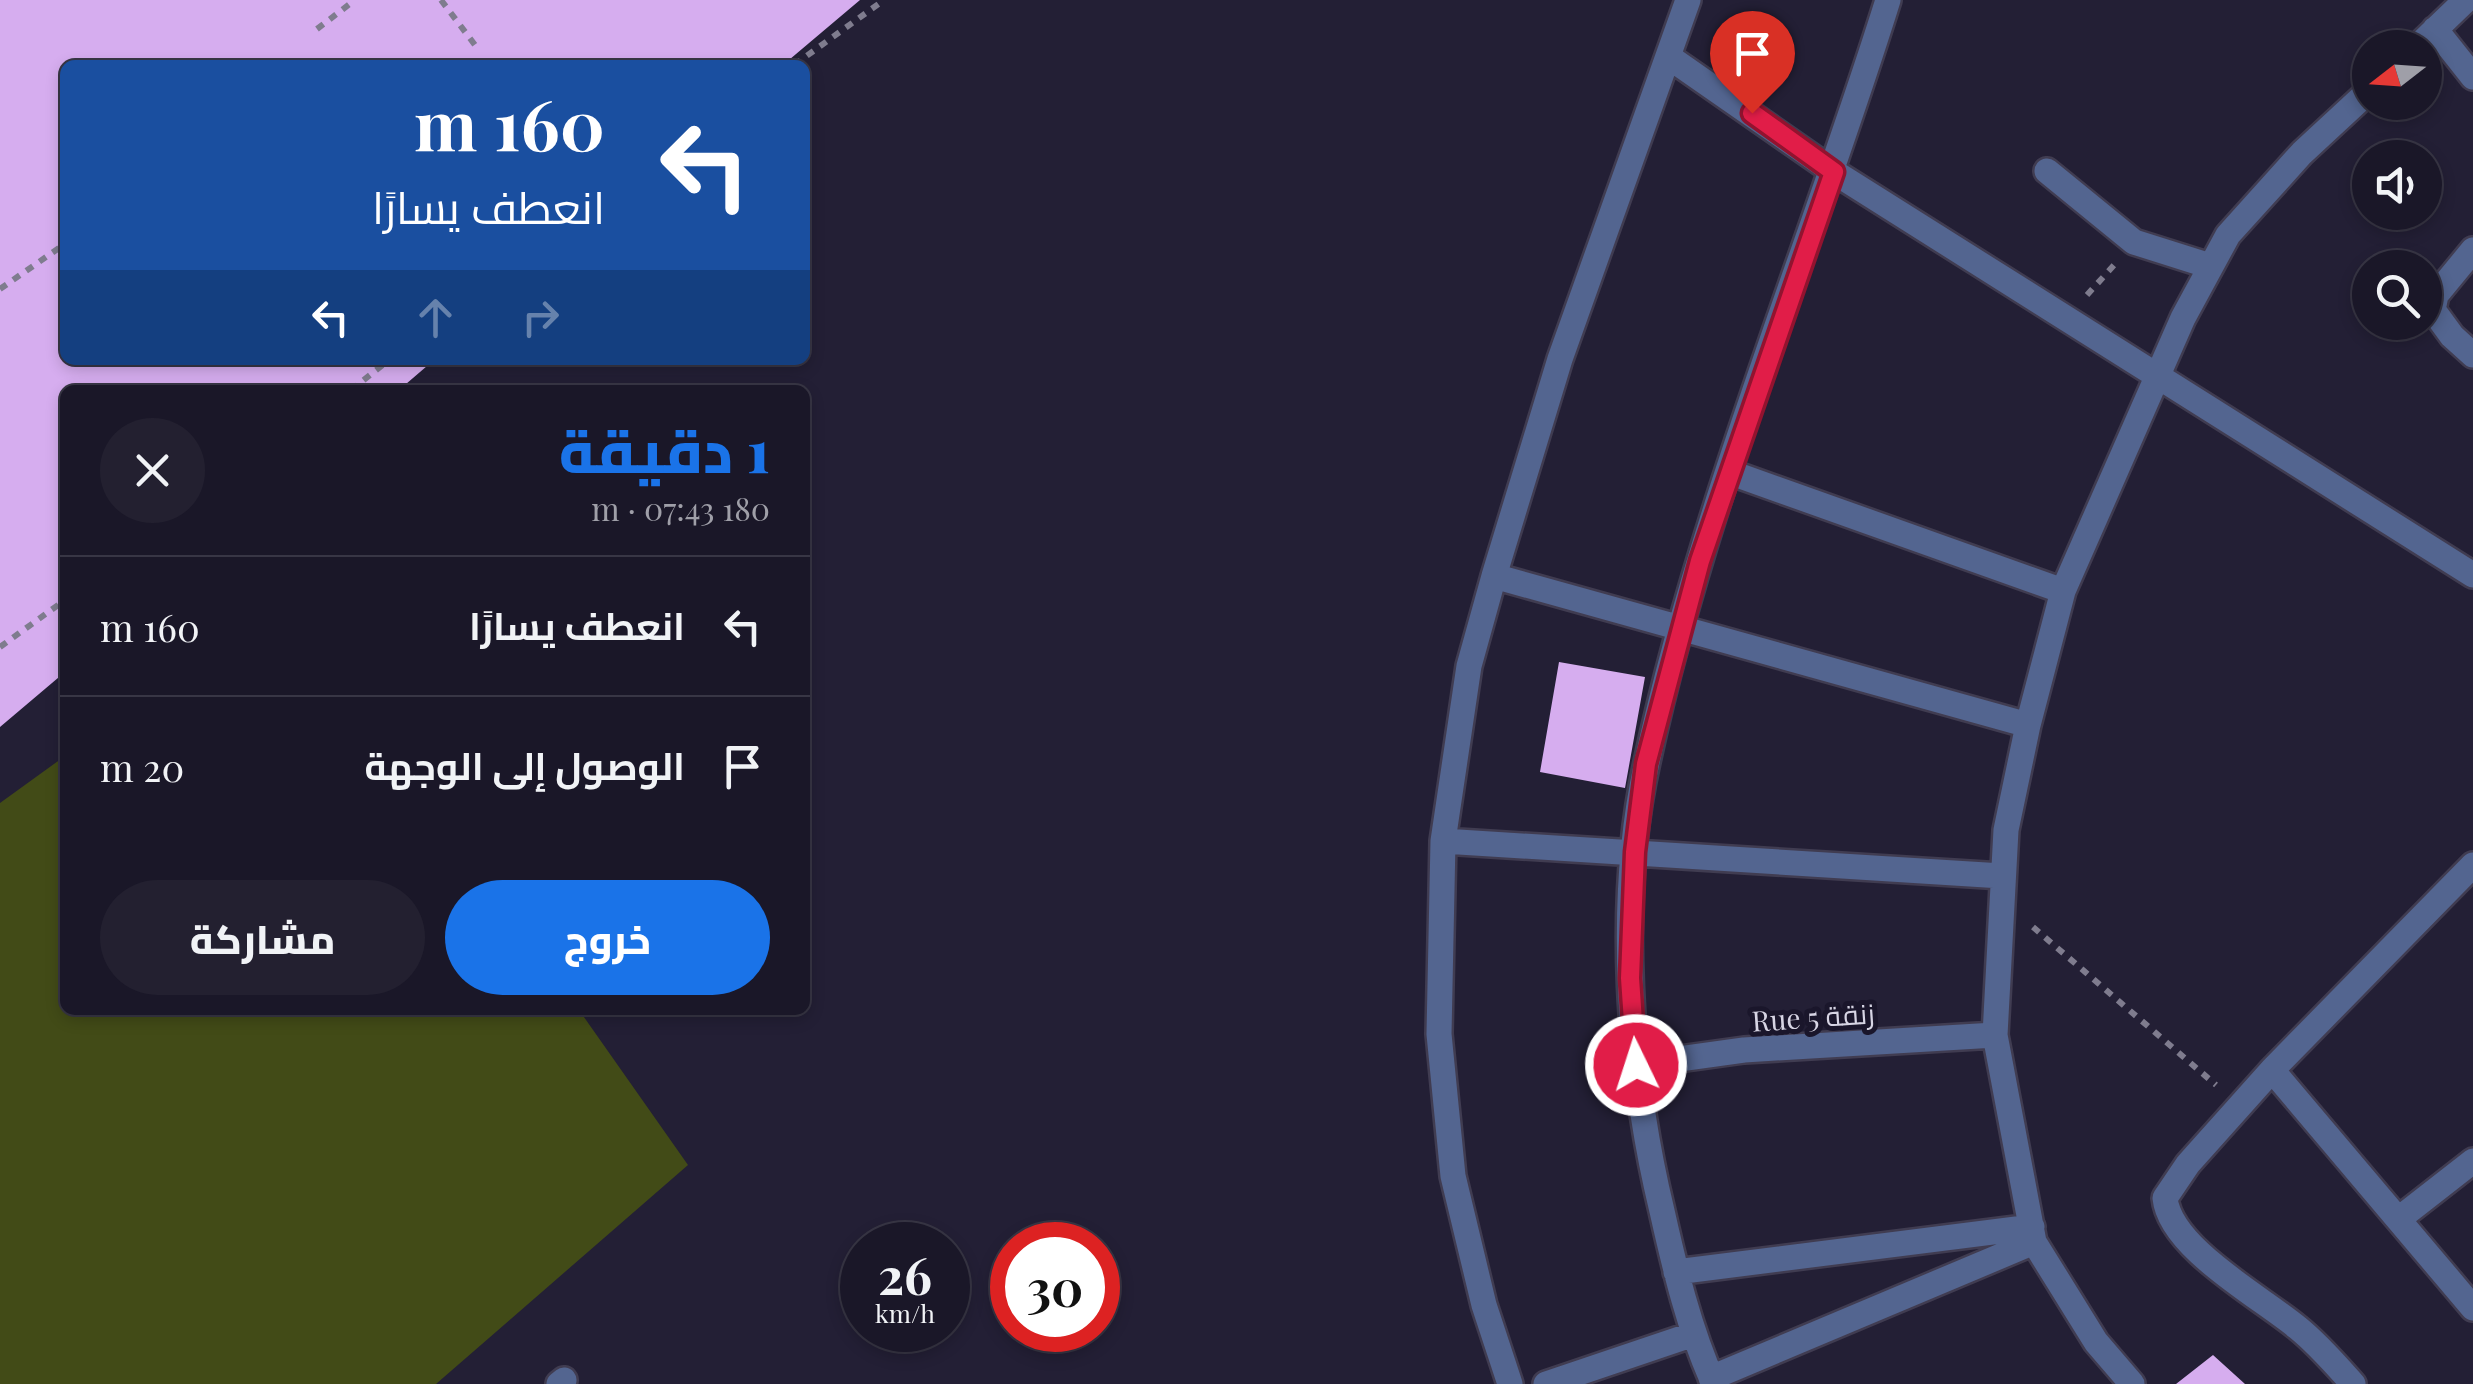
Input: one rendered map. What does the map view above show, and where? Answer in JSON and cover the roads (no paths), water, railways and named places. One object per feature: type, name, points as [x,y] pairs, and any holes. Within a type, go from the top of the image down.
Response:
[{"type":"street","points":[[1510,1384],[1484,1305],[1452,1176],[1440,1034],[1443,841],[1469,666],[1494,576],[1560,359],[1688,0]]},
{"type":"street","points":[[1888,0],[1834,172],[1729,472],[1646,764],[1635,852],[1630,978],[1642,1129],[1676,1272],[1713,1381],[2033,1234]]},
{"type":"street","points":[[2435,30],[2466,0]]},
{"type":"street","points":[[2442,39],[2473,78]]},
{"type":"street","points":[[1670,57],[1834,172],[2473,575]]},
{"type":"street","points":[[2132,1384],[2096,1342],[2033,1234],[1995,1035],[2001,888],[2028,726],[2064,591],[2210,266],[2228,236],[2259,199],[2352,108]]},
{"type":"street","points":[[2046,170],[2134,242],[2210,266]]},
{"type":"street","points":[[2473,250],[2436,295],[2434,310],[2439,322],[2473,355]]},
{"type":"street","points":[[1729,472],[2064,591]]},
{"type":"street","points":[[1494,576],[2028,726]]},
{"type":"street","points":[[1443,841],[1635,852],[2001,888]]},
{"type":"street","points":[[2353,1384],[2300,1330],[2194,1249],[2172,1219],[2165,1198],[2170,1186],[2272,1070],[2473,865]]},
{"type":"street","name":"Rue 5 زنقة","points":[[1636,1065],[1744,1050],[1995,1035]]},
{"type":"street","points":[[2272,1070],[2473,1308]]},
{"type":"street","points":[[2400,1218],[2473,1161]]},
{"type":"street","points":[[1676,1272],[2033,1234]]},
{"type":"street","points":[[1546,1384],[1694,1334]]}]
